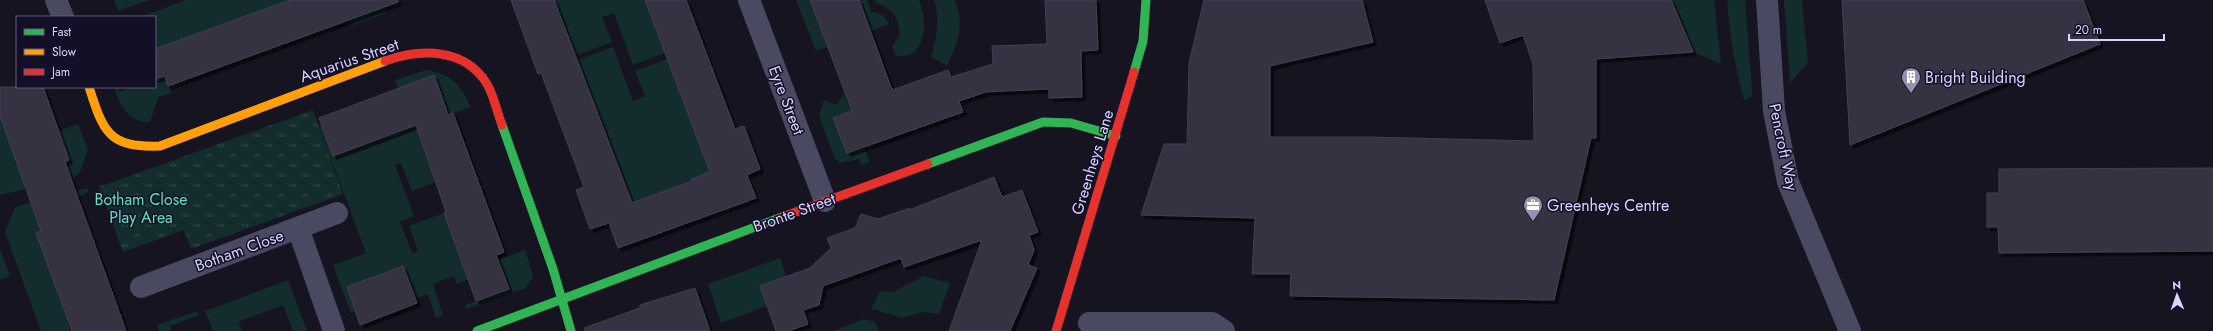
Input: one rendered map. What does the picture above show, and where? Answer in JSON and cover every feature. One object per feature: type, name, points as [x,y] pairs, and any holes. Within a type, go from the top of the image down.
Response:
[{"type":"street","points":[[56,0],[63,16]]},
{"type":"street","name":"Eyre Street","points":[[749,0],[825,201]]},
{"type":"street","name":"Greenheys Lane","points":[[1056,331],[1116,136],[1143,41],[1146,0]]},
{"type":"street","name":"Pencroft Way","points":[[1767,0],[1774,111],[1788,182],[1850,331]]},
{"type":"street","name":"Aquarius Street","points":[[88,88],[106,131],[127,143],[143,147],[160,146],[396,57],[417,54],[441,54],[466,61],[475,68],[488,86],[554,269],[560,299],[571,331]]},
{"type":"street","name":"Bronte Street","points":[[477,331],[825,201],[1043,122],[1056,121],[1078,125],[1116,136]]},
{"type":"street","name":"Botham Close","points":[[141,287],[337,213]]},
{"type":"street","points":[[298,228],[334,331]]},
{"type":"street","points":[[1090,323],[1212,323],[1224,331]]},
{"type":"green space","points":[[114,0],[150,0],[118,11]]},
{"type":"green space","points":[[186,0],[290,0],[156,49],[156,16],[143,16]]},
{"type":"green space","points":[[373,0],[382,0],[386,13],[351,26],[349,21],[376,11]]},
{"type":"green space","points":[[554,0],[645,0],[665,53],[633,65],[614,13],[602,17],[612,42],[575,56]]},
{"type":"green space","points":[[796,0],[810,0],[827,47],[816,51]]},
{"type":"green space","points":[[851,0],[867,0],[871,12],[882,15],[889,24],[870,31]]},
{"type":"green space","points":[[875,0],[919,0],[924,18],[924,28],[919,46],[914,52],[906,56],[896,56],[892,46],[900,35],[898,22],[891,11],[876,3]]},
{"type":"green space","points":[[934,0],[955,0],[960,18],[957,42],[947,66],[931,57],[936,36],[937,22]]},
{"type":"green space","points":[[1671,0],[1714,0],[1721,64],[1693,52]]},
{"type":"green space","points":[[1727,0],[1745,0],[1752,96],[1744,100],[1733,50]]},
{"type":"green space","points":[[1784,0],[1802,0],[1808,63],[1790,83]]},
{"type":"green space","points":[[613,47],[633,101],[645,96],[635,71],[667,59],[697,139],[733,125],[713,172],[630,204],[619,175],[584,187],[582,183],[618,170],[577,60]]},
{"type":"green space","points":[[426,70],[442,74],[454,81],[463,92],[471,107],[448,115],[434,75],[398,89],[395,80]]},
{"type":"green space","points":[[165,76],[171,93],[158,98],[150,122],[142,122],[126,112],[114,88],[118,88],[120,92],[130,88],[156,88],[156,79]]},
{"type":"green space","points":[[844,93],[851,111],[833,118],[847,152],[864,146],[870,162],[862,165],[859,159],[840,163],[834,157],[819,115],[824,100],[836,105]]},
{"type":"green space","points":[[415,105],[436,182],[412,191],[401,163],[395,165],[414,216],[400,222],[413,254],[418,251],[409,226],[444,213],[463,266],[479,275],[457,284],[454,276],[433,284],[443,315],[436,318],[428,294],[415,299],[403,266],[347,287],[355,311],[351,313],[333,265],[366,253],[319,126]]},
{"type":"green space","name":"Botham Close Play Area","points":[[313,110],[343,194],[191,249],[184,230],[123,252],[99,187]]},
{"type":"green space","points":[[0,115],[11,148],[21,160],[16,162],[22,177],[69,160],[59,131],[78,124],[88,149],[80,172],[73,178],[0,195]]},
{"type":"green space","points":[[87,188],[89,192],[77,197],[81,205],[37,221],[63,291],[57,293],[64,310],[69,309],[73,319],[67,321],[70,331],[41,331],[5,232],[15,207]]},
{"type":"green space","points":[[0,249],[10,276],[0,280]]},
{"type":"green space","points":[[525,250],[533,277],[526,288],[467,309],[465,305],[509,289],[498,260]]},
{"type":"green space","points":[[780,258],[786,276],[760,286],[767,306],[721,323],[708,284]]},
{"type":"green space","points":[[924,276],[950,283],[939,314],[922,312],[903,318],[871,309],[880,291],[893,292]]},
{"type":"green space","points":[[288,280],[307,331],[293,331],[283,305],[238,322],[242,331],[213,331],[205,311]]},
{"type":"green space","points":[[197,311],[199,315],[170,326],[171,331],[159,331],[157,325]]},
{"type":"green space","points":[[864,319],[875,322],[879,331],[833,331]]},
{"type":"building","points":[[290,0],[398,0],[398,2],[168,86],[165,76],[156,79],[156,49]]},
{"type":"building","points":[[511,0],[554,0],[632,203],[692,181],[692,179],[710,172],[645,0],[686,0],[735,129],[744,126],[760,169],[747,175],[756,198],[618,248],[609,223],[590,229],[576,190],[584,187],[541,73],[538,74]]},
{"type":"building","points":[[810,0],[859,0],[892,90],[948,70],[951,77],[993,64],[992,46],[1047,44],[1045,0],[1096,0],[1098,50],[1081,51],[1082,97],[1049,98],[1049,89],[986,92],[959,101],[963,112],[847,153],[833,118],[852,111]]},
{"type":"building","points":[[1204,0],[1362,0],[1373,42],[1270,66],[1270,137],[1367,137],[1534,141],[1533,64],[1523,35],[1500,43],[1485,0],[1671,0],[1693,52],[1596,59],[1596,138],[1591,138],[1554,300],[1290,296],[1291,274],[1252,274],[1255,218],[1141,215],[1164,144],[1187,144],[1189,63]]},
{"type":"building","name":"Bright Building","points":[[1842,0],[2083,0],[2100,44],[1850,145]]},
{"type":"building","points":[[434,75],[448,115],[453,113],[504,252],[496,255],[509,289],[476,301],[444,213],[446,212],[416,125],[333,156],[319,118]]},
{"type":"building","points":[[0,87],[43,88],[69,160],[65,162],[126,331],[72,331],[36,233],[41,231],[0,116]]},
{"type":"building","points":[[2213,168],[2213,251],[1999,253],[1998,227],[1987,227],[1987,193],[1999,193],[1999,169]]},
{"type":"building","points":[[994,177],[1002,197],[1022,190],[1038,232],[1029,235],[1034,250],[1028,265],[1037,268],[1010,331],[949,331],[982,240],[904,267],[901,258],[823,286],[819,305],[803,310],[808,324],[789,331],[776,331],[760,286],[810,268],[831,248],[827,238],[855,228],[861,214],[878,219],[910,208],[909,210]]},
{"type":"building","points":[[403,266],[417,303],[360,325],[347,287]]},
{"type":"building","points":[[695,288],[710,331],[585,331],[584,328],[640,308],[640,305]]},
{"type":"traffic: fast","points":[[1134,72],[1143,41],[1146,0]]},
{"type":"traffic: fast","points":[[928,164],[1043,122],[1071,123],[1116,136]]},
{"type":"traffic: fast","points":[[502,125],[553,269],[571,331]]},
{"type":"traffic: fast","points":[[477,331],[782,217]]},
{"type":"traffic: slow","points":[[89,88],[99,115],[110,134],[118,140],[129,144],[160,146],[385,61]]},
{"type":"traffic: jam","points":[[385,61],[413,54],[427,53],[455,57],[467,63],[478,72],[487,84],[494,99],[502,125]]},
{"type":"traffic: jam","points":[[1056,331],[1134,72]]},
{"type":"traffic: jam","points":[[782,217],[928,164]]},
{"type":"place","name":"Bright Building","points":[[1911,94]]},
{"type":"place","name":"Greenheys Centre","points":[[1533,222]]}]
